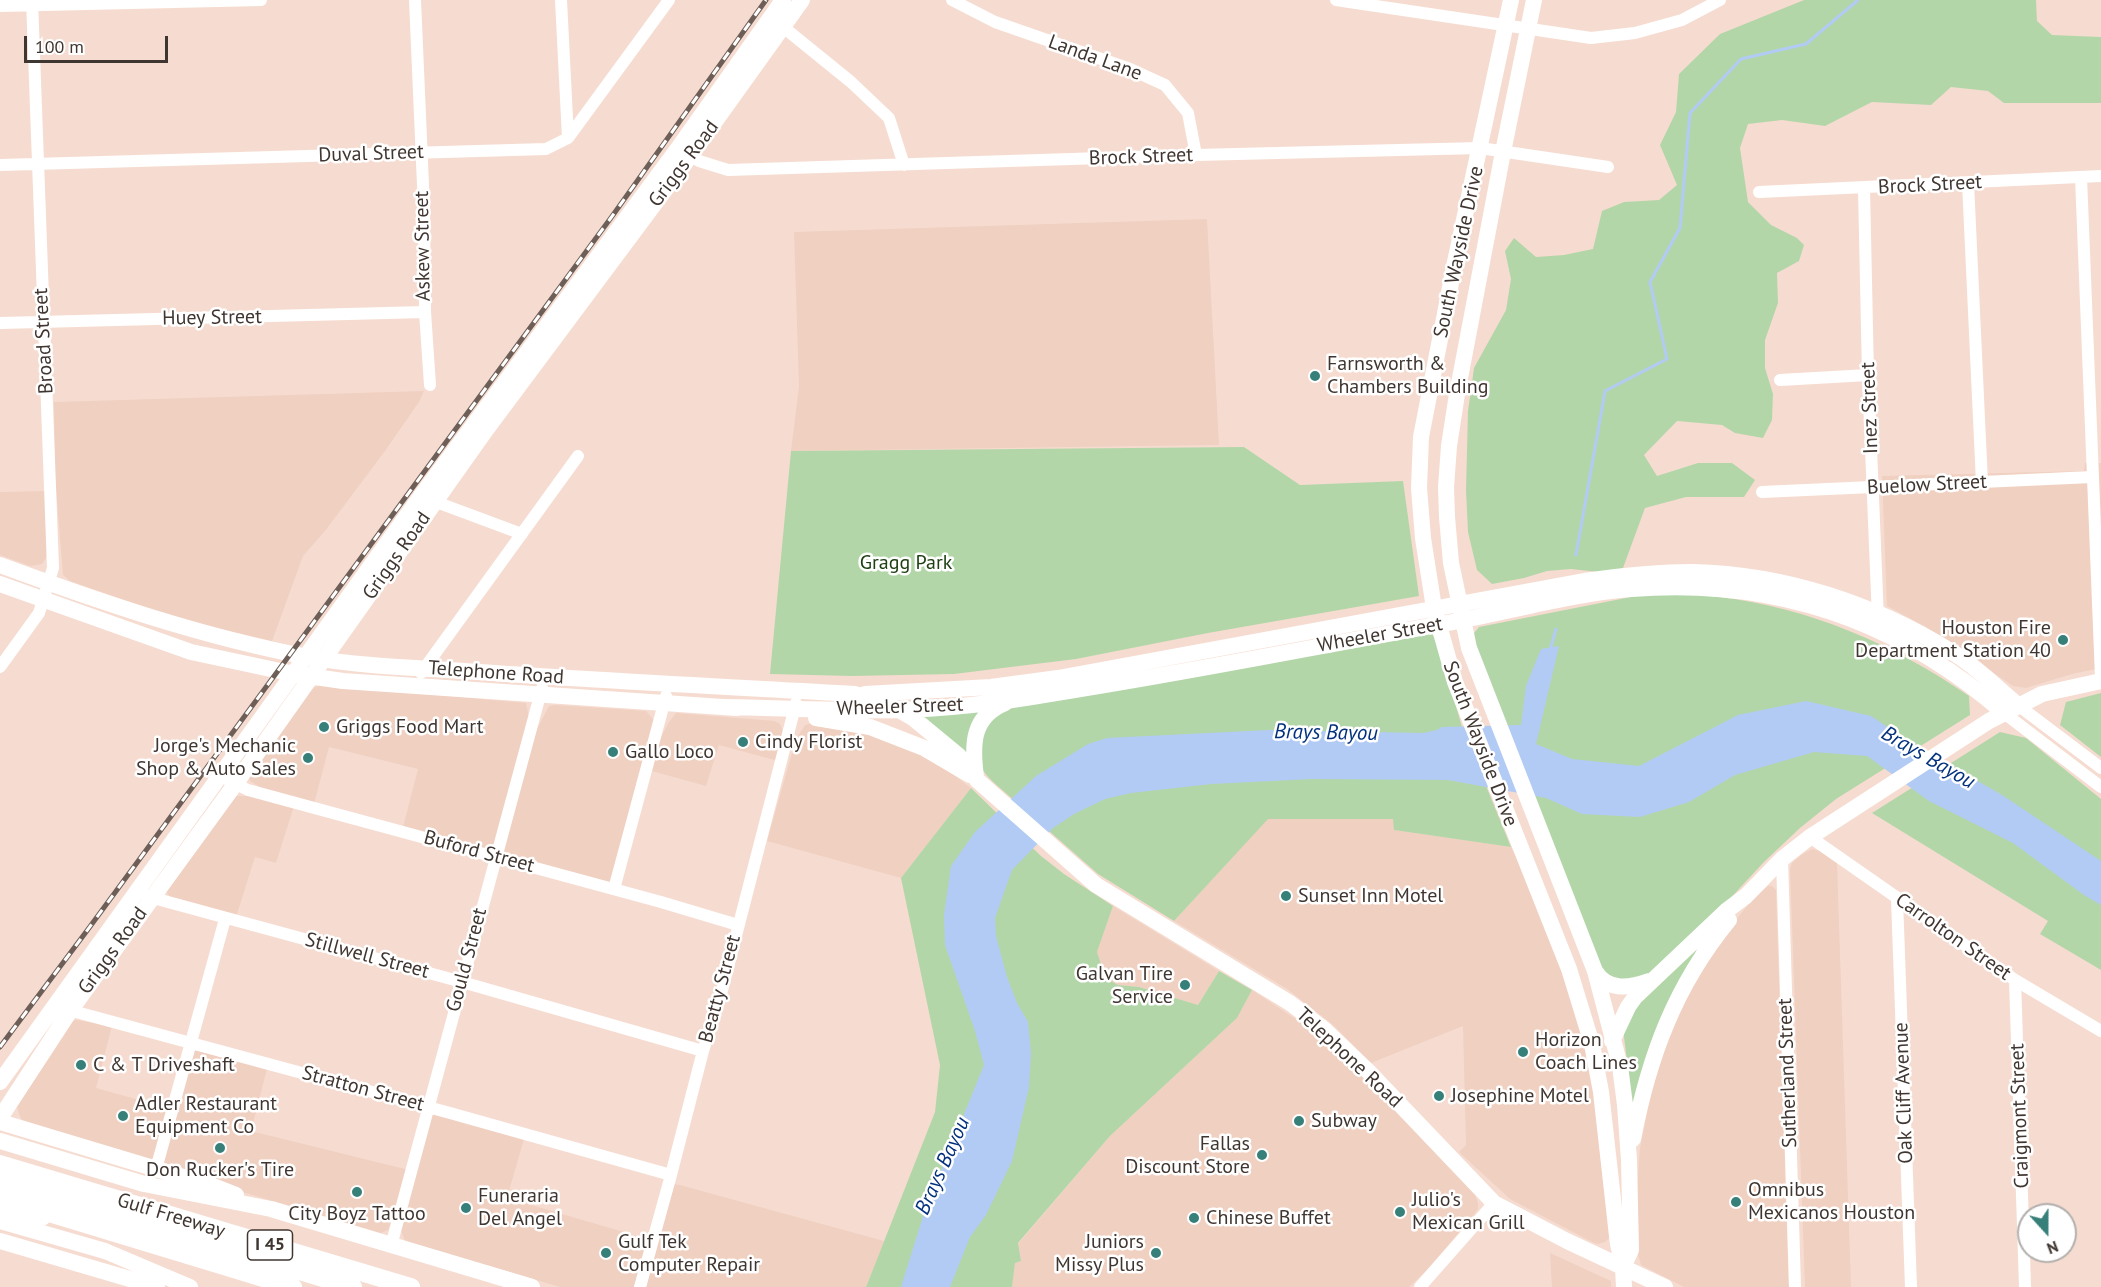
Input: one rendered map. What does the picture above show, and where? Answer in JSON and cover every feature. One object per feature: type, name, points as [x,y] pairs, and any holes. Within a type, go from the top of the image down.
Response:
[{"type":"highway","name":"Gulf Freeway","points":[[0,1164],[293,1287]]},
{"type":"highway","name":"Gulf Freeway","points":[[0,1181],[353,1287]]},
{"type":"highway","name":"Gulf Freeway","points":[[0,1198],[65,1217],[155,1228],[411,1287]]},
{"type":"highway","points":[[0,1212],[16,1216],[65,1217]]},
{"type":"main road","name":"Griggs Road","points":[[778,23],[783,0]]},
{"type":"main road","name":"Griggs Road","points":[[0,1082],[152,898],[294,674],[555,335],[778,23],[802,0]]},
{"type":"main road","name":"South Wayside Drive","points":[[1511,0],[1455,262],[1422,437],[1419,488],[1423,538],[1434,608],[1455,682],[1572,978],[1592,1044],[1601,1092],[1618,1244],[1623,1267],[1623,1287]]},
{"type":"main road","name":"South Wayside Drive","points":[[1534,0],[1456,394],[1449,446],[1446,517],[1460,613],[1480,680],[1595,971],[1620,1066],[1629,1160],[1631,1250],[1623,1267]]},
{"type":"main road","points":[[1419,488],[1446,487]]},
{"type":"main road","name":"Griggs Road","points":[[0,1120],[62,1008],[135,893],[311,677],[428,499]]},
{"type":"main road","name":"Telephone Road","points":[[0,565],[201,633],[307,657],[547,677],[855,694],[914,718],[959,756],[976,779]]},
{"type":"main road","name":"Wheeler Street","points":[[855,694],[991,687],[1058,678],[1434,608],[1460,613],[1580,597],[1629,582],[1694,572],[1764,587],[1818,592],[1878,612],[1953,652],[2012,709]]},
{"type":"main road","name":"Telephone Road","points":[[0,584],[191,652],[294,674],[343,681],[664,705],[794,712],[870,727],[924,748],[976,779],[1096,885],[1290,1003],[1324,1029],[1369,1072],[1494,1203],[1567,1241],[1665,1287]]},
{"type":"main road","name":"Wheeler Street","points":[[1764,587],[1879,629],[2012,709]]},
{"type":"main road","name":"Wheeler Street","points":[[794,712],[899,710],[1014,700],[1438,625],[1460,613]]},
{"type":"main road","points":[[1629,1160],[1650,1065],[1661,1033],[1709,944],[1746,896],[1782,859],[1810,837],[1976,729],[2042,694],[2101,680]]},
{"type":"main road","points":[[976,779],[974,740],[982,721],[993,708],[1014,700]]},
{"type":"main road","points":[[1601,1092],[1608,1050],[1628,1007],[1653,979],[1726,911],[1746,896]]},
{"type":"main road","points":[[1595,971],[1610,985],[1624,987],[1653,979]]},
{"type":"main road","points":[[0,1120],[213,1186],[271,1209],[532,1287]]},
{"type":"main road","points":[[0,1141],[144,1184],[271,1209]]},
{"type":"main road","points":[[0,1221],[105,1251],[190,1287]]},
{"type":"main road","points":[[0,1241],[157,1287]]},
{"type":"street","points":[[0,6],[32,3],[261,0]]},
{"type":"street","name":"Askew Street","points":[[415,0],[425,312],[430,385]]},
{"type":"street","points":[[561,0],[568,138]]},
{"type":"street","points":[[568,138],[669,0]]},
{"type":"street","name":"Landa Lane","points":[[952,0],[995,22],[1130,69],[1166,85],[1188,113],[1196,155]]},
{"type":"street","points":[[1336,0],[1591,38],[1635,33],[1682,20],[1720,0]]},
{"type":"street","name":"Broad Street","points":[[0,667],[39,613],[53,568],[32,3]]},
{"type":"street","points":[[778,23],[851,82],[889,118],[904,165]]},
{"type":"street","name":"Duval Street","points":[[0,165],[546,149],[568,138]]},
{"type":"street","name":"Brock Street","points":[[685,151],[699,161],[728,170],[1480,148],[1608,167]]},
{"type":"street","name":"Brock Street","points":[[1759,192],[2101,176]]},
{"type":"street","points":[[2081,177],[2101,680]]},
{"type":"street","points":[[1968,183],[1982,483]]},
{"type":"street","name":"Inez Street","points":[[1864,188],[1868,375],[1879,629]]},
{"type":"street","name":"Huey Street","points":[[0,322],[43,323],[425,312]]},
{"type":"street","points":[[1780,380],[1868,375]]},
{"type":"street","points":[[412,686],[578,456]]},
{"type":"street","name":"Buelow Street","points":[[1762,492],[2092,477]]},
{"type":"street","points":[[428,499],[522,534]]},
{"type":"street","name":"Gould Street","points":[[392,1246],[538,695],[547,677]]},
{"type":"street","points":[[614,889],[668,683]]},
{"type":"street","name":"Beatty Street","points":[[640,1287],[703,1051],[720,998],[799,691]]},
{"type":"street","points":[[2012,709],[2101,768]]},
{"type":"street","points":[[2012,709],[2101,787]]},
{"type":"street","name":"Buford Street","points":[[228,780],[248,790],[495,856],[738,925]]},
{"type":"street","name":"Carrolton Street","points":[[1810,837],[2015,980],[2101,1031]]},
{"type":"street","name":"Sutherland Street","points":[[1782,859],[1795,1287]]},
{"type":"street","name":"Stillwell Street","points":[[135,893],[462,982],[703,1051]]},
{"type":"street","name":"Oak Cliff Avenue","points":[[1897,899],[1911,1287]]},
{"type":"street","points":[[156,1169],[225,918]]},
{"type":"street","name":"Craigmont Street","points":[[2015,980],[2025,1287]]},
{"type":"street","name":"Stratton Street","points":[[62,1008],[671,1175]]},
{"type":"street","points":[[1420,1287],[1494,1203]]},
{"type":"shaded area","points":[[1207,219],[1219,445],[791,451],[799,386],[794,232]]},
{"type":"shaded area","points":[[424,391],[419,402],[385,451],[325,531],[303,556],[272,641],[181,620],[70,581],[63,575],[55,476],[54,402]]},
{"type":"shaded area","points":[[2085,463],[2101,463],[2101,668],[2026,688],[2013,686],[1924,626],[1887,606],[1882,476],[2084,471]]},
{"type":"shaded area","points":[[47,491],[48,544],[46,558],[42,564],[30,566],[0,555],[0,492]]},
{"type":"shaded area","points":[[323,685],[526,703],[529,717],[493,849],[489,851],[403,827],[418,769],[329,747],[314,804],[263,789],[250,781],[249,778],[312,688]]},
{"type":"shaded area","points":[[549,706],[646,711],[653,719],[653,727],[616,875],[609,883],[505,854],[503,850],[537,729]]},
{"type":"shaded area","points":[[676,713],[775,721],[780,724],[783,731],[778,761],[719,745],[706,786],[652,771],[661,737]]},
{"type":"shaded area","points":[[814,723],[889,738],[942,766],[971,788],[901,878],[767,841],[796,739],[805,725]]},
{"type":"shaded area","points":[[235,796],[247,796],[294,806],[276,863],[255,857],[236,917],[171,898],[167,893],[167,885]]},
{"type":"shaded area","points":[[1267,819],[1394,819],[1394,830],[1511,847],[1530,885],[1562,966],[1590,1055],[1609,1238],[1605,1242],[1598,1244],[1592,1242],[1510,1199],[1459,1152],[1466,1145],[1463,1026],[1371,1063],[1332,1024],[1287,989],[1174,921]]},
{"type":"shaded area","points":[[1812,849],[1820,851],[1837,863],[1851,1287],[1805,1287],[1790,869],[1792,863]]},
{"type":"shaded area","points":[[1768,886],[1776,890],[1789,1287],[1684,1287],[1641,1265],[1638,1255],[1636,1218],[1640,1148],[1651,1092],[1666,1046],[1689,992],[1723,935],[1753,899]]},
{"type":"shaded area","points":[[1113,906],[1219,971],[1198,1005],[1139,987],[1118,985],[1109,980],[1097,952]]},
{"type":"shaded area","points":[[1252,990],[1303,1024],[1338,1053],[1390,1105],[1475,1195],[1478,1209],[1471,1218],[1428,1269],[1409,1287],[1012,1287],[1015,1263],[1021,1261],[1018,1244],[1110,1136],[1237,1018]]},
{"type":"shaded area","points":[[71,1021],[112,1026],[96,1088],[168,1108],[153,1158],[148,1160],[22,1120],[17,1106]]},
{"type":"shaded area","points":[[194,1049],[267,1069],[251,1131],[409,1170],[388,1230],[381,1233],[232,1189],[165,1166],[164,1162]]},
{"type":"shaded area","points":[[434,1114],[524,1139],[507,1198],[648,1239],[634,1287],[560,1287],[405,1241],[400,1228]]},
{"type":"shaded area","points":[[673,1184],[884,1241],[866,1287],[646,1287]]},
{"type":"shaded area","points":[[1550,1253],[1611,1281],[1611,1287],[1552,1287]]},
{"type":"green space","points":[[1804,0],[2036,0],[2037,21],[2052,35],[2101,37],[2101,103],[2004,103],[1988,91],[1951,87],[1931,105],[1872,102],[1825,126],[1782,120],[1748,124],[1740,148],[1748,202],[1771,225],[1797,238],[1804,245],[1799,261],[1777,273],[1778,303],[1765,340],[1765,368],[1773,394],[1772,420],[1763,438],[1735,433],[1722,425],[1677,421],[1644,455],[1657,476],[1698,463],[1732,463],[1755,480],[1744,497],[1686,497],[1645,508],[1623,568],[1607,573],[1571,569],[1547,571],[1492,584],[1477,570],[1468,532],[1466,490],[1468,411],[1474,368],[1506,310],[1511,279],[1505,251],[1514,238],[1536,257],[1564,255],[1593,249],[1602,211],[1624,202],[1659,200],[1677,185],[1660,145],[1676,112],[1679,74],[1720,34]]},
{"type":"green space","name":"Gragg Park","points":[[1244,447],[1300,485],[1403,481],[1419,596],[1076,659],[954,674],[852,676],[770,674],[791,451]]},
{"type":"green space","points":[[1646,594],[1710,596],[1753,602],[1818,619],[1881,645],[1940,677],[1969,696],[1970,715],[1836,799],[1800,828],[1764,862],[1712,918],[1647,979],[1614,982],[1601,970],[1475,649],[1474,633],[1479,627]]},
{"type":"green space","points":[[1431,632],[1438,643],[1462,727],[1511,847],[1394,830],[1393,819],[1268,819],[1174,921],[1098,874],[995,783],[980,765],[981,738],[987,723],[998,714],[1022,705]]},
{"type":"green space","points":[[2101,693],[2101,757],[2060,725],[2066,702]]},
{"type":"green space","points":[[979,711],[968,754],[922,719],[924,715]]},
{"type":"green space","points":[[2000,732],[2026,738],[2101,799],[2101,970],[2040,934],[2048,921],[1872,813]]},
{"type":"green space","points":[[971,788],[1041,856],[1113,906],[1097,952],[1109,980],[1118,985],[1139,987],[1198,1005],[1219,971],[1252,990],[1237,1018],[1110,1136],[1018,1243],[1021,1261],[1015,1263],[1012,1287],[866,1287],[935,1112],[940,1065],[901,878]]},
{"type":"green space","points":[[1695,950],[1699,954],[1634,1118],[1623,1029],[1631,1012]]},
{"type":"water","name":"Brays Bayou","points":[[1559,646],[1536,744],[1572,759],[1639,766],[1738,715],[1806,701],[1871,716],[1913,744],[2002,795],[2101,861],[2101,905],[2013,843],[1929,801],[1867,756],[1814,752],[1735,775],[1689,802],[1640,817],[1582,814],[1546,798],[1448,780],[1312,779],[1211,784],[1131,793],[1105,799],[1074,814],[1053,828],[1012,870],[995,918],[996,936],[1007,977],[1017,1003],[1028,1022],[1031,1053],[1029,1087],[1012,1161],[986,1215],[970,1237],[950,1287],[901,1287],[925,1210],[984,1065],[975,1031],[945,945],[944,915],[951,866],[975,832],[1036,776],[1088,744],[1107,738],[1269,730],[1423,733],[1442,727],[1521,725],[1526,686],[1541,649]]},
{"type":"waterway","points":[[1576,555],[1605,391],[1667,359],[1650,282],[1680,228],[1690,113],[1741,59],[1806,44],[1858,0]]},
{"type":"waterway","points":[[1550,650],[1556,629]]},
{"type":"railway","points":[[0,1047],[613,215],[766,0]]},
{"type":"place","name":"Farnsworth & Chambers Building","points":[[1315,376]]},
{"type":"place","name":"Houston Fire Department Station 40","points":[[2063,640]]},
{"type":"place","name":"Griggs Food Mart","points":[[324,727]]},
{"type":"place","name":"Cindy Florist","points":[[743,742]]},
{"type":"place","name":"Gallo Loco","points":[[613,752]]},
{"type":"place","name":"Jorge's Mechanic Shop & Auto Sales","points":[[308,758]]},
{"type":"place","name":"Sunset Inn Motel","points":[[1286,896]]},
{"type":"place","name":"Galvan Tire Service","points":[[1185,985]]},
{"type":"place","name":"Horizon Coach Lines","points":[[1523,1052]]},
{"type":"place","name":"C & T Driveshaft","points":[[81,1065]]},
{"type":"place","name":"Josephine Motel","points":[[1439,1096]]},
{"type":"place","name":"Adler Restaurant Equipment Co","points":[[123,1116]]},
{"type":"place","name":"Subway","points":[[1299,1121]]},
{"type":"place","name":"Don Rucker's Tire","points":[[220,1148]]},
{"type":"place","name":"Fallas Discount Store","points":[[1262,1155]]},
{"type":"place","name":"City Boyz Tattoo","points":[[357,1192]]},
{"type":"place","name":"Omnibus Mexicanos Houston","points":[[1736,1202]]},
{"type":"place","name":"Funeraria Del Angel","points":[[466,1208]]},
{"type":"place","name":"Julio's Mexican Grill","points":[[1400,1212]]},
{"type":"place","name":"Chinese Buffet","points":[[1194,1218]]},
{"type":"place","name":"Gulf Tek Computer Repair","points":[[606,1253]]},
{"type":"place","name":"Juniors Missy Plus","points":[[1156,1253]]}]
